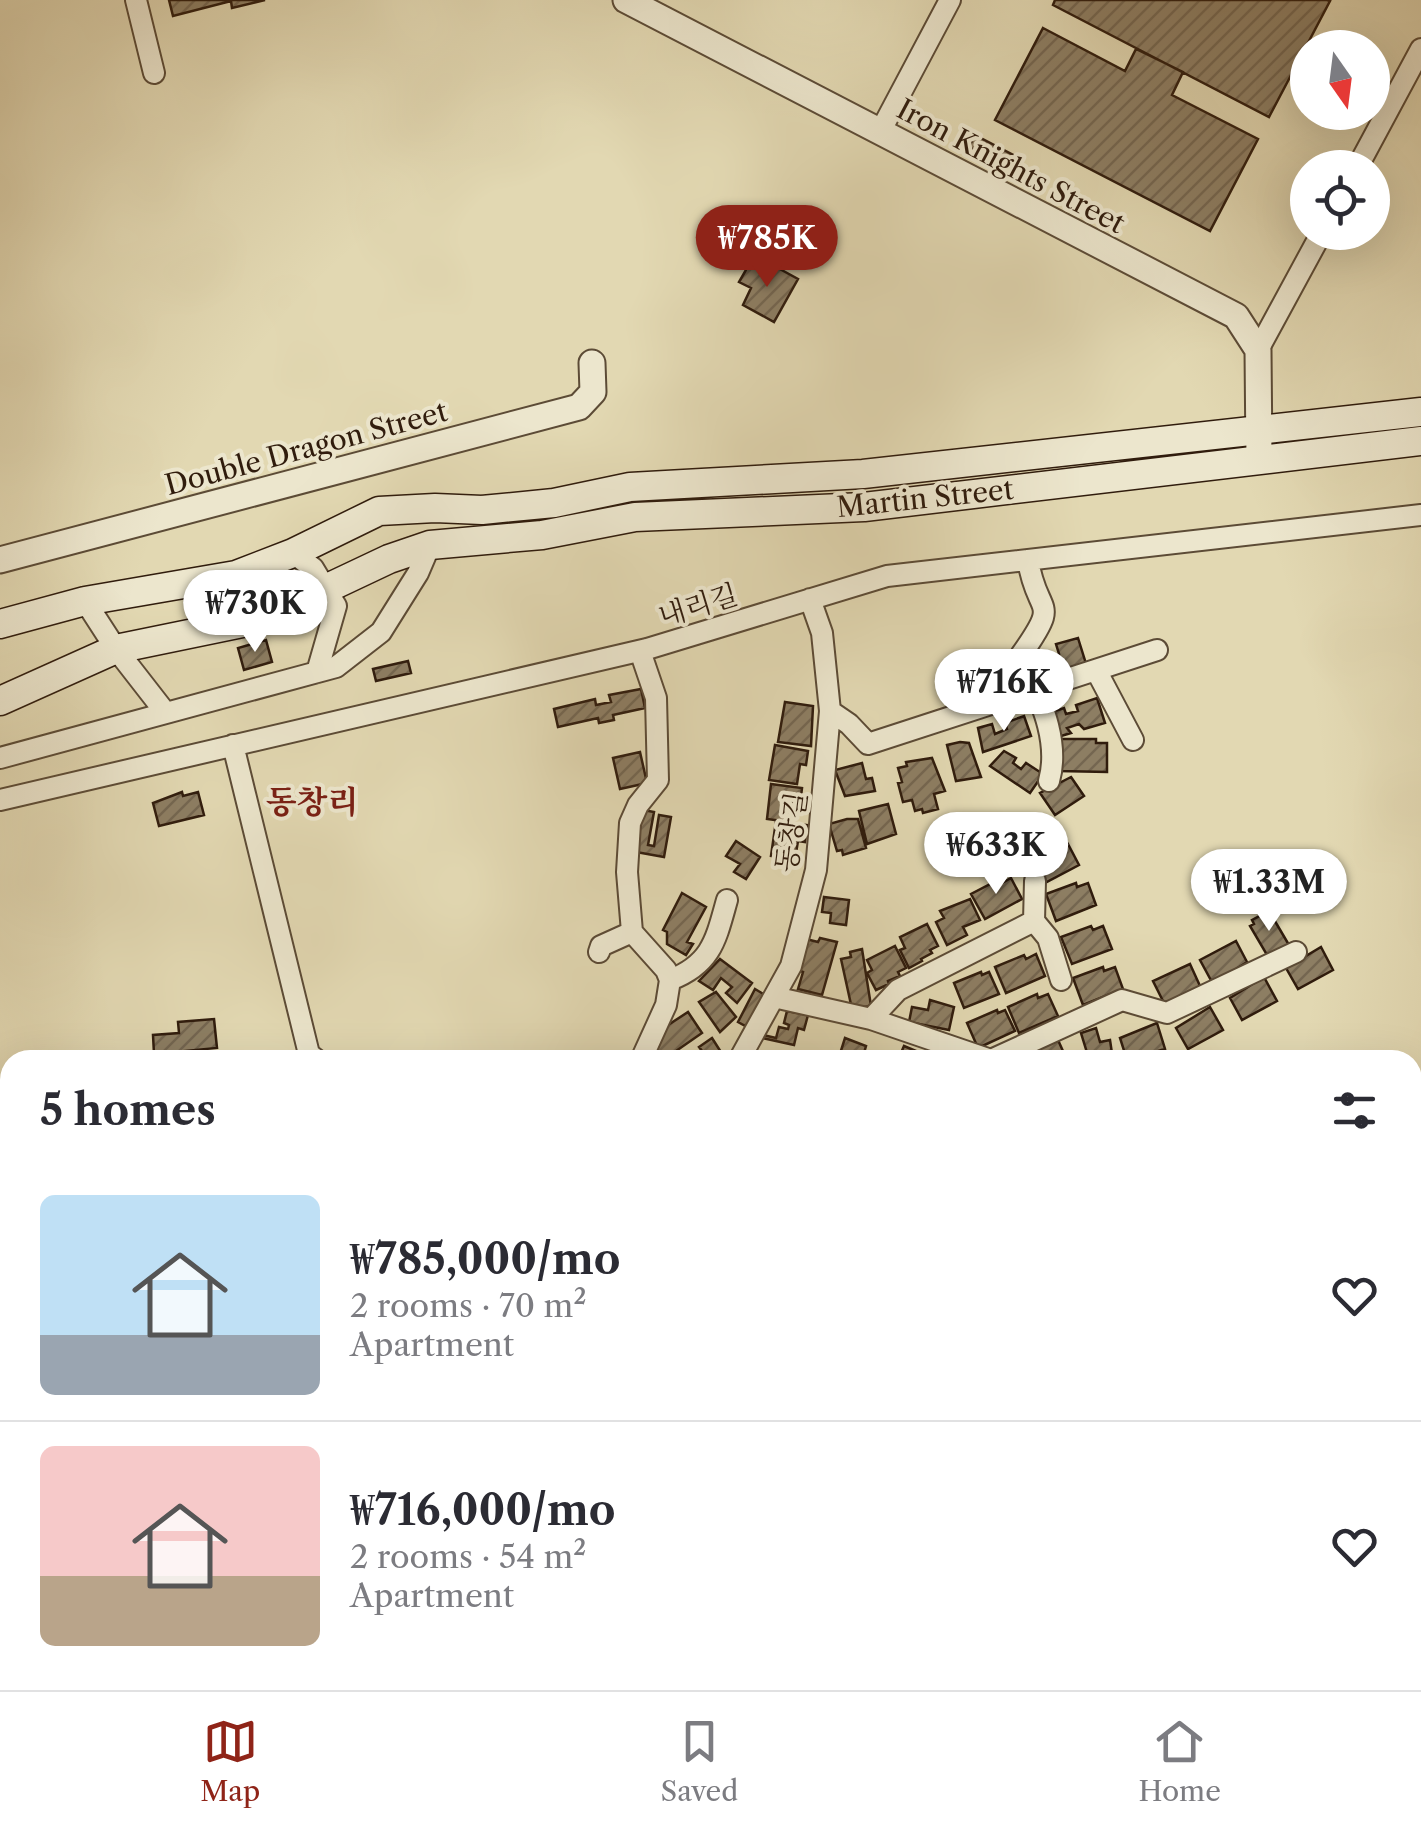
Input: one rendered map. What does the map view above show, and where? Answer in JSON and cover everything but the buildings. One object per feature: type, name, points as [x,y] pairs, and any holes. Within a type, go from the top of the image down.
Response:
[{"type":"main road","name":"Martin Street","points":[[0,624],[84,601],[236,575],[293,553],[379,511],[482,510],[554,503],[630,487],[863,474],[1421,412]]},
{"type":"main road","name":"Martin Street","points":[[0,701],[116,650],[262,620],[389,558],[430,545],[542,535],[635,517],[864,507],[1421,441]]},
{"type":"street","points":[[136,0],[154,73]]},
{"type":"street","name":"Iron Knights Street","points":[[626,0],[1236,316],[1258,350]]},
{"type":"street","points":[[880,132],[950,0]]},
{"type":"street","points":[[1367,150],[1421,50]]},
{"type":"street","points":[[1259,459],[1258,350],[1312,250]]},
{"type":"street","name":"Double Dragon Street","points":[[0,560],[579,406],[593,392],[592,364]]},
{"type":"street","name":"내리길","points":[[0,800],[640,651],[887,576],[1421,515]]},
{"type":"street","points":[[0,758],[336,667],[381,632],[418,573],[430,545]]},
{"type":"street","points":[[293,553],[313,568],[336,606],[317,672]]},
{"type":"street","points":[[1028,560],[1032,586],[1045,605],[1046,616],[1021,655],[1052,742],[1054,764],[1049,781]]},
{"type":"street","name":"동창길","points":[[745,1050],[790,966],[816,870],[830,711],[822,633],[810,599]]},
{"type":"street","points":[[84,601],[116,650],[170,710]]},
{"type":"street","points":[[830,711],[850,724],[868,744],[1157,650]]},
{"type":"street","points":[[640,651],[656,698],[658,780],[638,805],[630,823],[626,872],[632,932],[666,970],[670,980],[666,1005],[646,1050]]},
{"type":"street","points":[[1096,670],[1133,740]]},
{"type":"street","points":[[233,745],[308,1050]]},
{"type":"street","points":[[1035,881],[1034,921],[1048,938],[1061,980]]},
{"type":"street","points":[[670,980],[690,972],[706,958],[718,934],[727,900]]},
{"type":"street","points":[[871,1019],[898,990],[1034,921]]},
{"type":"street","points":[[599,952],[601,946],[632,932]]},
{"type":"street","points":[[1013,1050],[1122,1000],[1167,1013],[1296,952]]},
{"type":"street","points":[[774,998],[871,1019],[937,1050]]},
{"type":"district","name":"동창리","points":[[312,801]]}]
